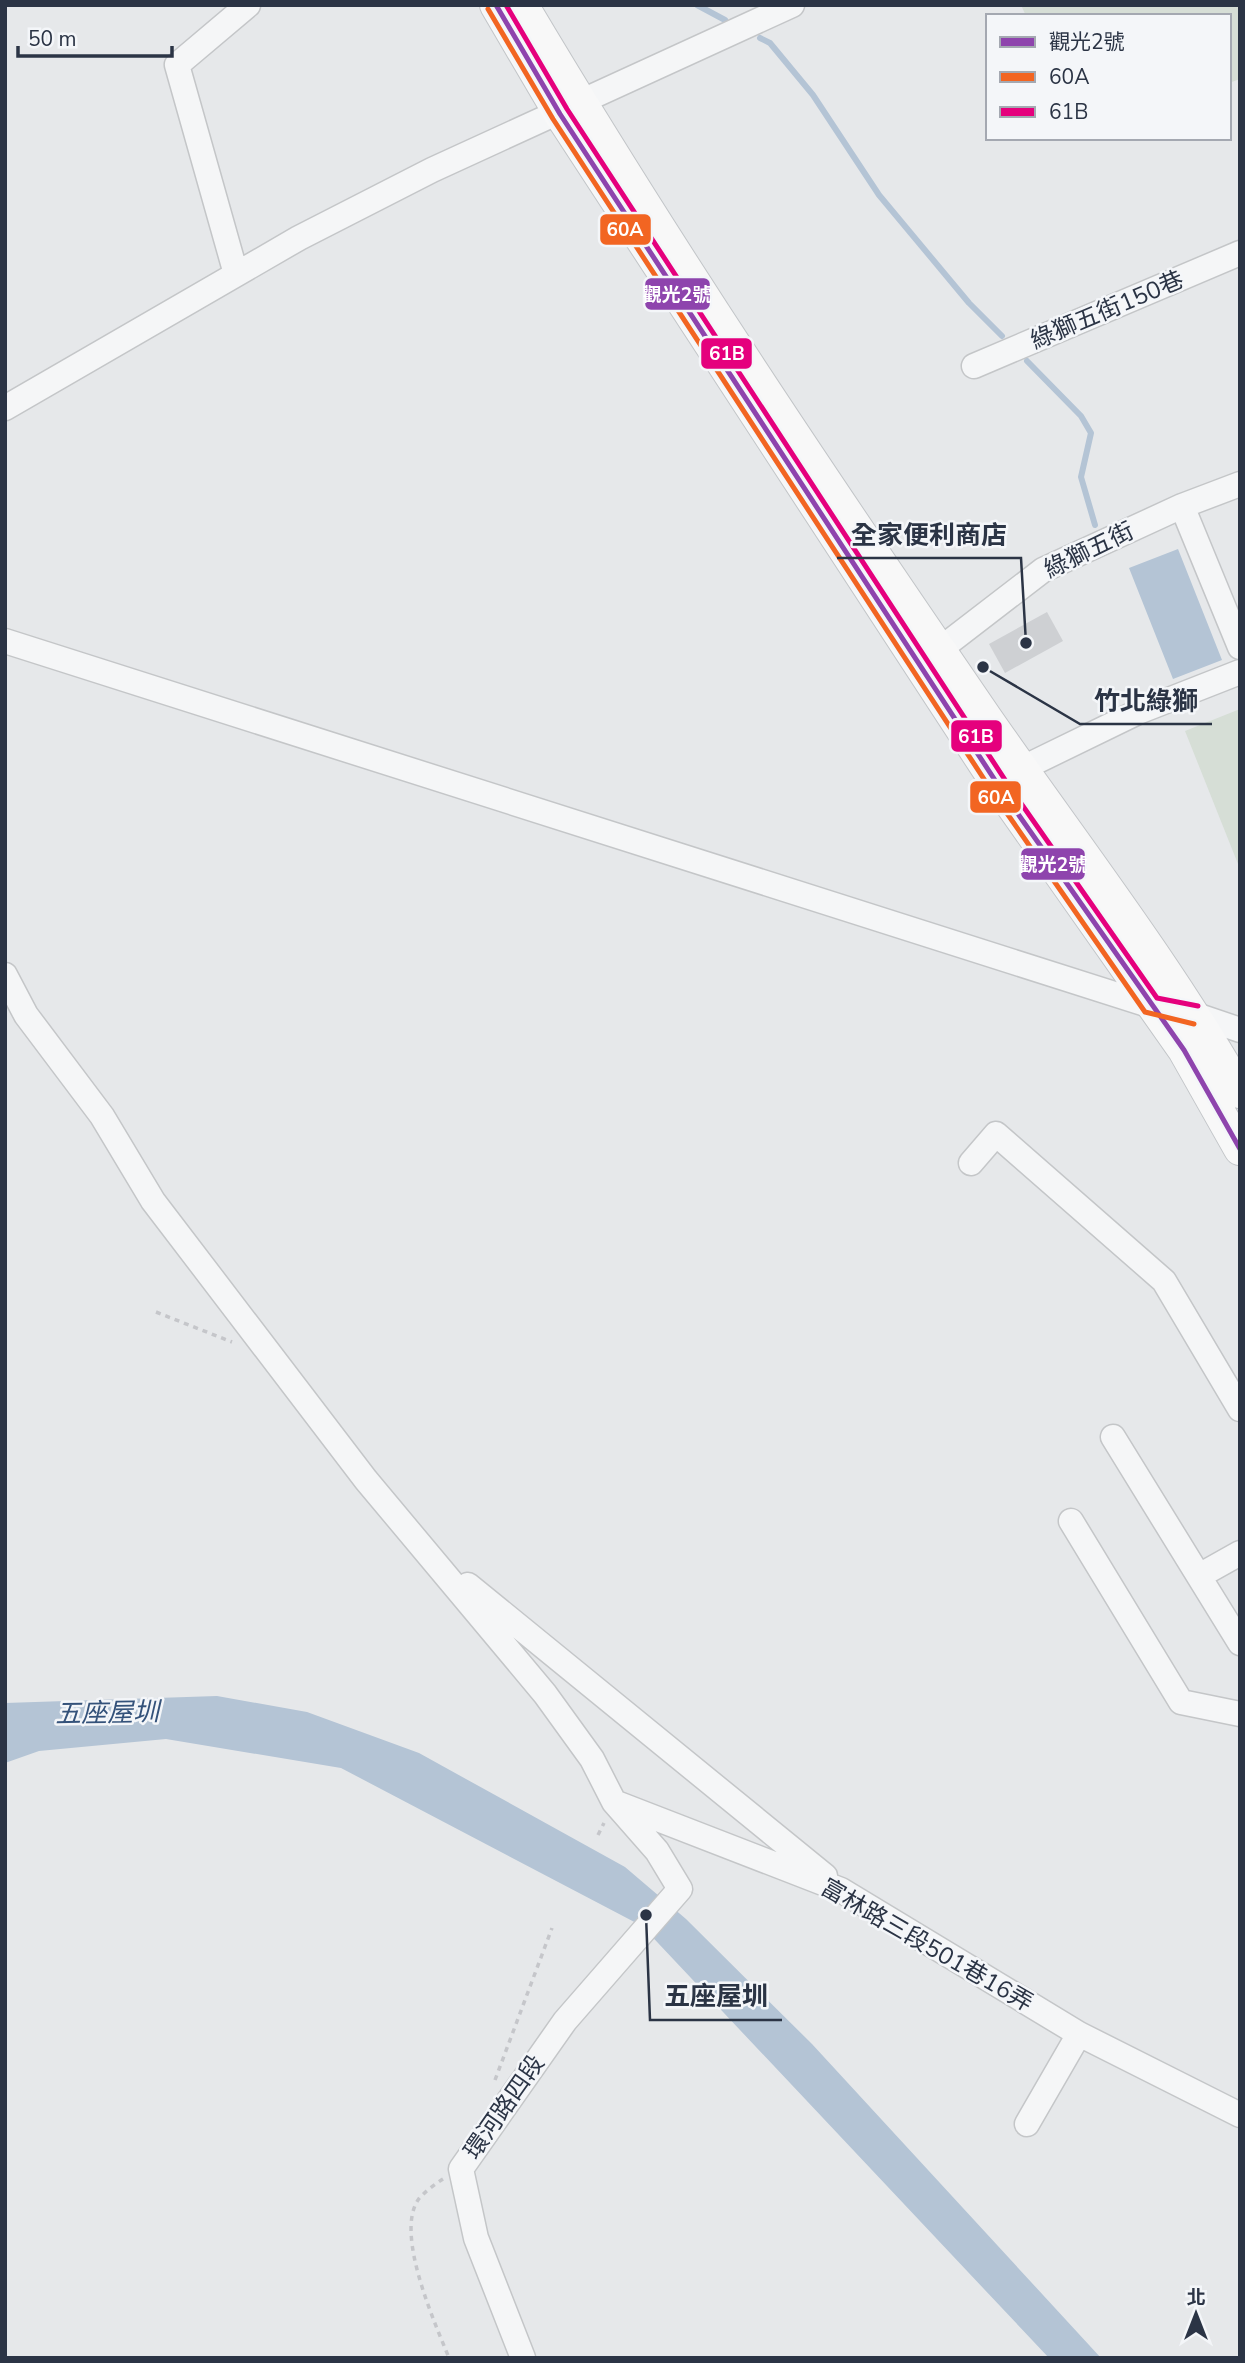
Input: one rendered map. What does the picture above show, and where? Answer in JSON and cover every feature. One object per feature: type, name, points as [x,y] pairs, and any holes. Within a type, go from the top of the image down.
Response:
[{"type":"main road","points":[[496,5],[570,108],[929,657],[1004,794],[1184,1051],[1240,1149]]},
{"type":"main road","points":[[522,5],[570,108]]},
{"type":"main road","points":[[929,657],[1021,769],[1196,1015],[1240,1092]]},
{"type":"street","points":[[236,274],[177,65],[248,5]]},
{"type":"street","points":[[5,408],[299,238],[432,170],[792,5]]},
{"type":"street","name":"綠獅五街150巷","points":[[974,366],[1240,254]]},
{"type":"street","name":"綠獅五街","points":[[929,657],[1043,569],[1182,506],[1240,484]]},
{"type":"street","points":[[1182,506],[1240,647]]},
{"type":"street","points":[[5,641],[1152,1006],[1196,1015],[1240,1030]]},
{"type":"street","points":[[1021,769],[1138,712],[1240,672]]},
{"type":"street","points":[[5,975],[26,1015],[102,1116],[153,1200],[366,1480],[545,1694],[592,1759],[614,1802]]},
{"type":"street","points":[[971,1163],[996,1134],[1164,1281],[1240,1409]]},
{"type":"street","points":[[1113,1437],[1240,1643]]},
{"type":"street","points":[[1071,1521],[1181,1702],[1240,1714]]},
{"type":"street","points":[[1199,1576],[1240,1553]]},
{"type":"street","points":[[429,1554],[556,1653],[841,1890]]},
{"type":"street","name":"環河路四段","points":[[523,2358],[477,2238],[461,2169],[565,2021],[595,1990],[680,1889],[657,1851],[614,1802]]},
{"type":"street","name":"富林路三段501巷16弄","points":[[614,1802],[841,1890],[1079,2034],[1240,2115]]},
{"type":"street","points":[[1027,2124],[1079,2034]]},
{"type":"path","points":[[156,1312],[273,1359]]},
{"type":"path","points":[[495,2080],[552,1928]]},
{"type":"path","points":[[449,2358],[420,2283],[410,2233],[417,2201],[438,2182],[461,2169]]},
{"type":"shaded area","points":[[1021,5],[1240,5],[1240,79],[1231,82],[1231,14],[1025,14]]},
{"type":"shaded area","points":[[1240,709],[1240,869],[1185,731]]},
{"type":"water","points":[[1178,549],[1222,660],[1173,679],[1129,568]]},
{"type":"water","points":[[217,1696],[307,1712],[419,1753],[625,1867],[686,1919],[812,2044],[1101,2358],[1049,2358],[642,1926],[341,1768],[166,1739],[39,1751],[5,1763],[5,1703]]},
{"type":"building","points":[[1047,612],[1063,641],[1005,673],[989,644]]},
{"type":"waterway","points":[[697,5],[725,20]]},
{"type":"waterway","points":[[760,38],[770,43],[813,95],[879,195],[969,303],[1002,336]]},
{"type":"waterway","points":[[1027,361],[1081,416],[1091,433],[1081,477],[1095,525]]},
{"type":"transit line","name":"觀光2號","points":[[496,5],[560,114],[1004,794],[1184,1050],[1240,1149]]},
{"type":"transit line","name":"61B","points":[[506,5],[567,109],[1011,789],[1157,998],[1198,1006]]},
{"type":"transit line","name":"60A","points":[[488,9],[553,119],[997,799],[1145,1012],[1194,1024]]},
{"type":"place","name":"全家便利商店","points":[[1026,643]]},
{"type":"place","name":"竹北綠獅","points":[[983,667]]},
{"type":"place","name":"五座屋圳","points":[[646,1915]]}]
